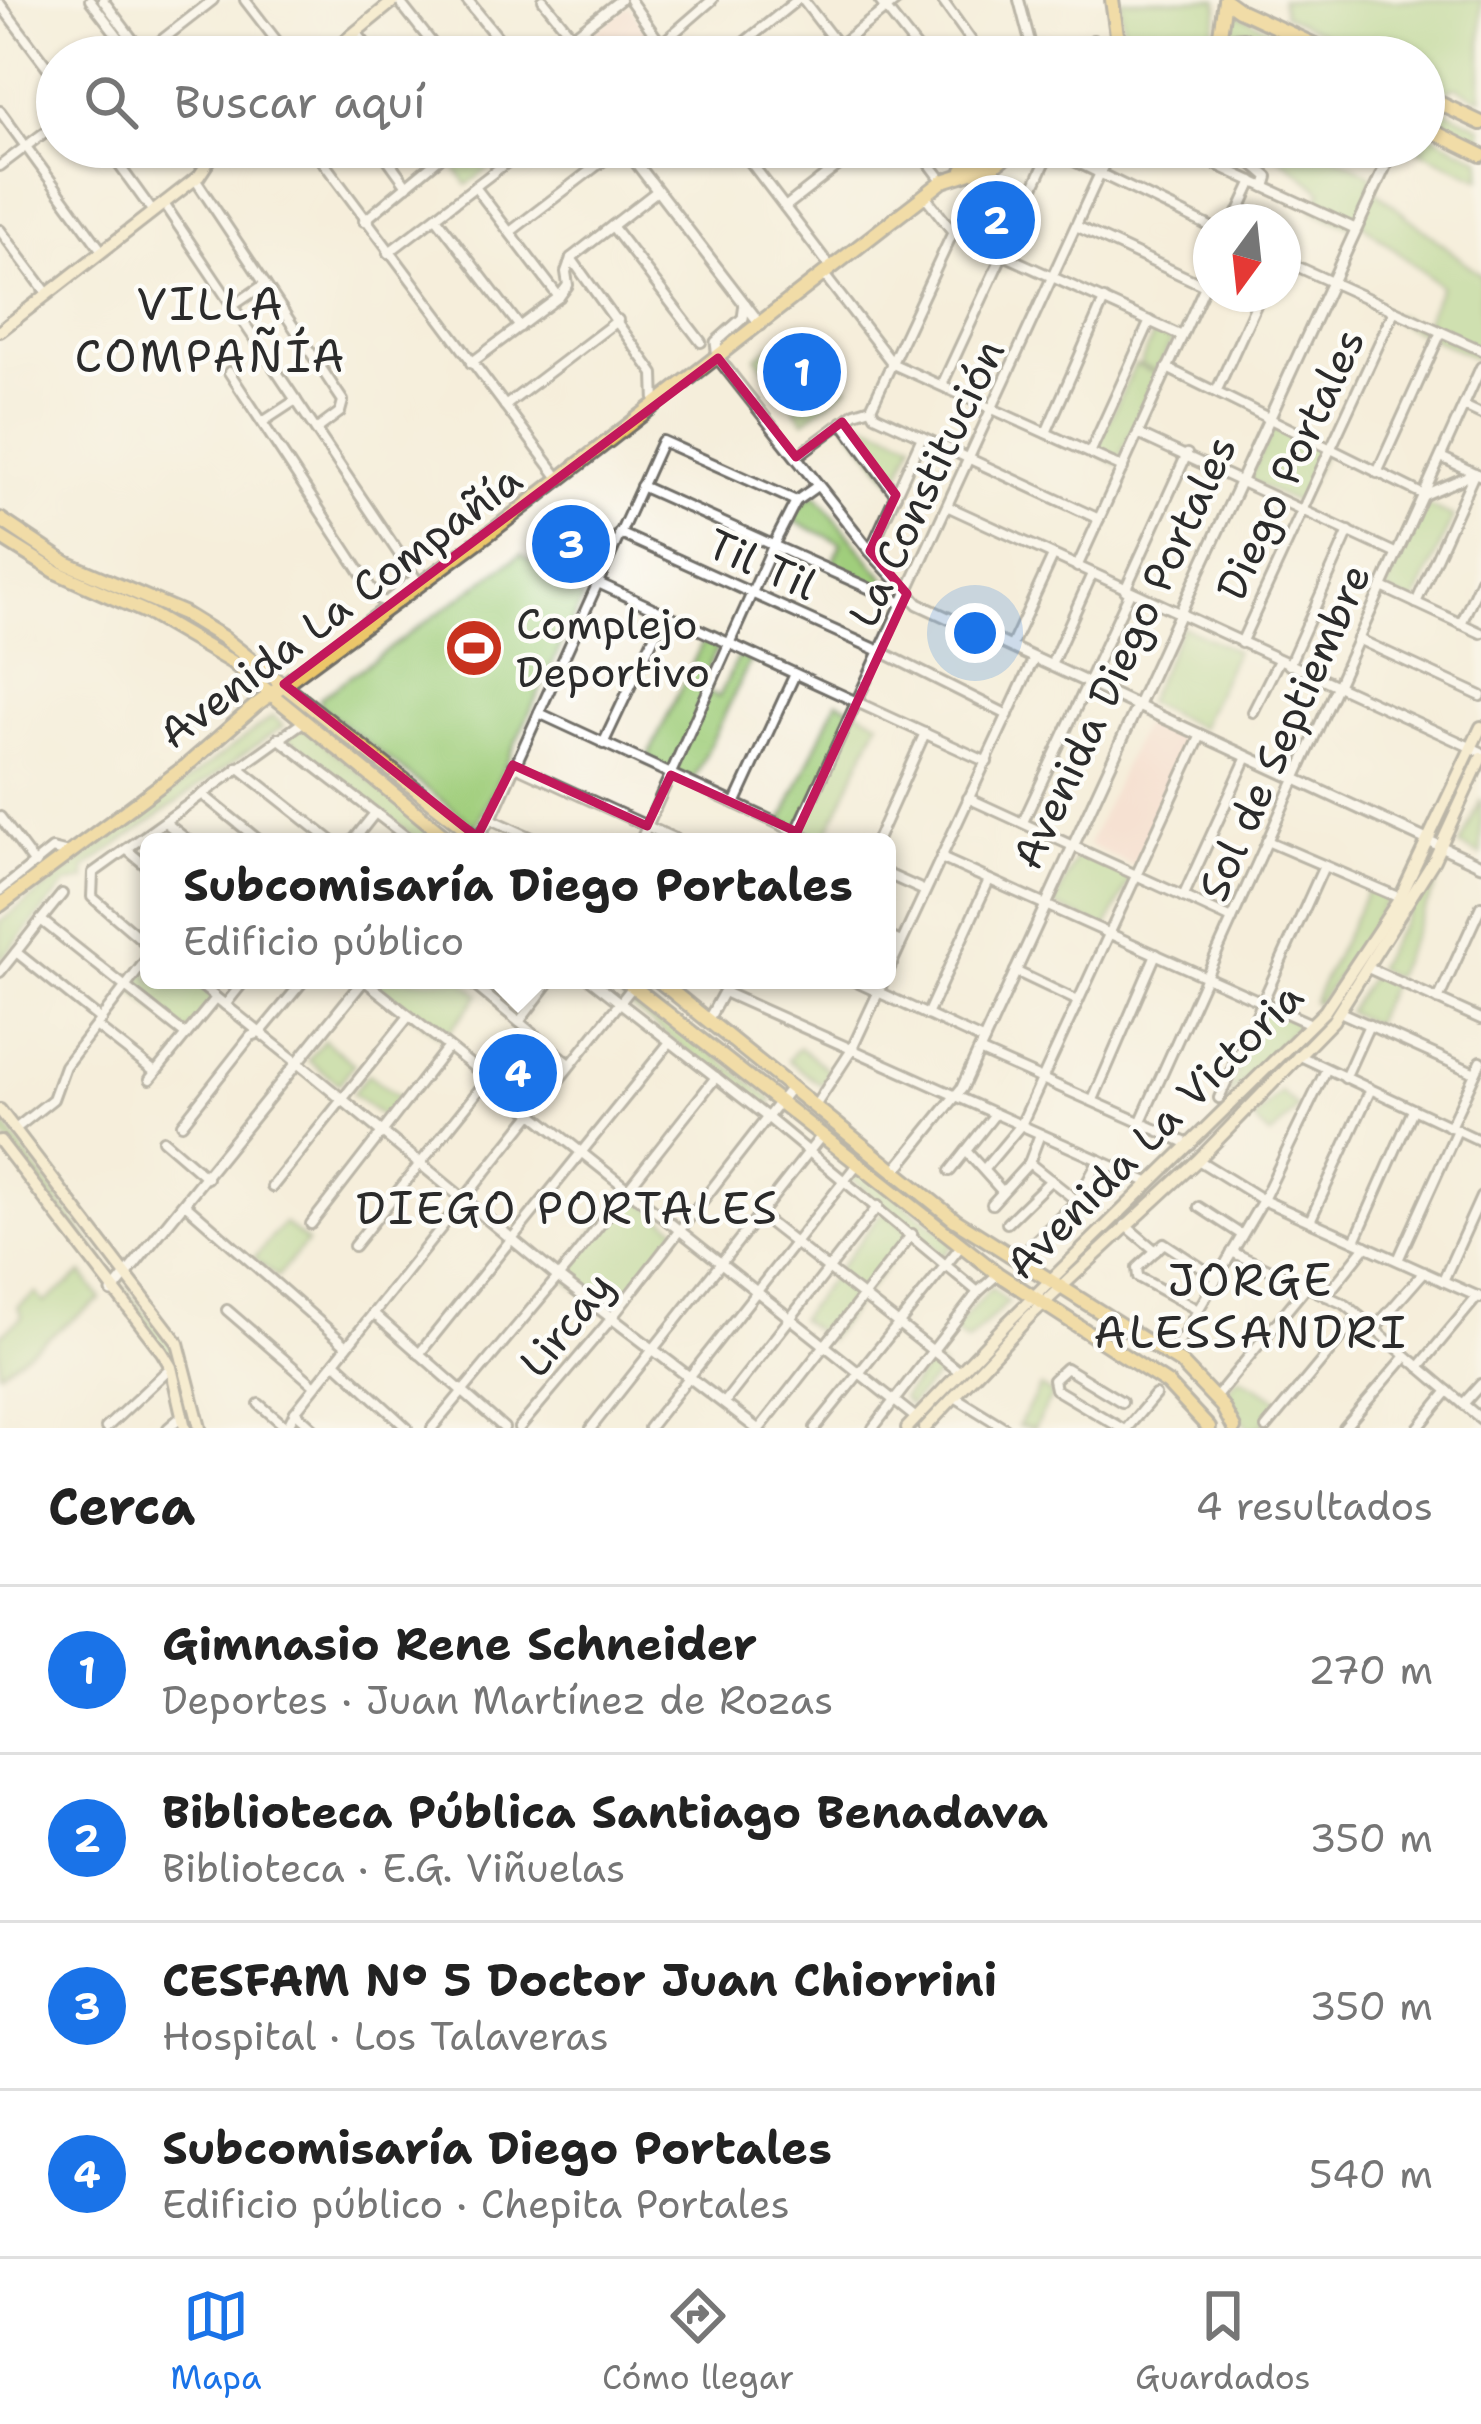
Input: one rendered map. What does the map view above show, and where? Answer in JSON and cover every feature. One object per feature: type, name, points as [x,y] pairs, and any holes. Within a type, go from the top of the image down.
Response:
[{"type":"main road","points":[[351,36],[396,0]]},
{"type":"main road","points":[[1112,0],[1117,35]]},
{"type":"main road","points":[[1217,36],[1225,0]]},
{"type":"main road","points":[[1225,0],[1296,36]]},
{"type":"main road","points":[[1445,106],[1481,123]]},
{"type":"main road","points":[[1445,137],[1481,155]]},
{"type":"main road","points":[[0,331],[195,179],[202,168]]},
{"type":"main road","name":"Avenida La Compañía","points":[[0,905],[38,869],[69,854],[186,766],[270,694],[560,479],[963,168]]},
{"type":"main road","name":"Avenida La Compañía","points":[[950,178],[983,168]]},
{"type":"main road","points":[[0,520],[66,562],[203,624],[469,833]]},
{"type":"main road","points":[[0,537],[58,573],[198,640],[441,833]]},
{"type":"main road","name":"Avenida La Victoria","points":[[916,1425],[960,1372],[1038,1301],[1152,1184],[1340,1012],[1434,844],[1478,752],[1481,728]]},
{"type":"main road","name":"Avenida La Victoria","points":[[1054,1285],[1198,1160],[1294,1052],[1434,844]]},
{"type":"main road","points":[[641,989],[998,1274],[1168,1384],[1209,1428]]},
{"type":"main road","points":[[669,989],[955,1220],[1171,1357],[1215,1398],[1234,1428]]},
{"type":"main road","points":[[0,1110],[183,1353],[200,1428]]},
{"type":"main road","points":[[2,1148],[171,1367],[183,1422]]},
{"type":"main road","name":"Avenida La Victoria","points":[[916,1425],[955,1397],[1038,1301]]},
{"type":"street","points":[[14,0],[1,7],[36,53]]},
{"type":"street","points":[[90,0],[123,36]]},
{"type":"street","points":[[103,0],[127,36]]},
{"type":"street","points":[[167,36],[213,0]]},
{"type":"street","points":[[245,0],[273,36]]},
{"type":"street","points":[[396,0],[426,36]]},
{"type":"street","points":[[466,0],[496,36]]},
{"type":"street","points":[[543,0],[571,36]]},
{"type":"street","points":[[629,0],[654,36]]},
{"type":"street","points":[[669,36],[712,0]]},
{"type":"street","points":[[753,36],[800,0],[831,36]]},
{"type":"street","points":[[843,36],[882,4],[897,0]]},
{"type":"street","points":[[942,0],[968,36]]},
{"type":"street","points":[[1019,0],[1028,36]]},
{"type":"street","points":[[573,36],[614,2]]},
{"type":"street","points":[[882,4],[907,36]]},
{"type":"street","points":[[356,32],[359,36]]},
{"type":"street","points":[[0,111],[36,160]]},
{"type":"street","points":[[0,166],[36,139]]},
{"type":"street","points":[[42,168],[102,251]]},
{"type":"street","points":[[124,168],[234,305],[417,582],[386,602],[379,599],[229,372]]},
{"type":"street","points":[[326,168],[560,479]]},
{"type":"street","points":[[394,168],[407,186]]},
{"type":"street","points":[[364,221],[428,168]]},
{"type":"street","points":[[388,253],[500,168]]},
{"type":"street","points":[[509,232],[595,168]]},
{"type":"street","points":[[639,168],[761,325]]},
{"type":"street","points":[[756,168],[893,364],[1123,468]]},
{"type":"street","points":[[785,207],[835,168]]},
{"type":"street","points":[[939,168],[950,178]]},
{"type":"street","points":[[942,385],[1039,168]]},
{"type":"street","points":[[1085,168],[1193,219]]},
{"type":"street","name":"La Constitución","points":[[797,833],[1103,168]]},
{"type":"street","points":[[1224,168],[1356,229]]},
{"type":"street","points":[[1258,168],[1268,177],[1265,187]]},
{"type":"street","name":"Avenida Diego Portales","points":[[894,1172],[957,1097],[1384,168]]},
{"type":"street","points":[[195,179],[343,401],[340,412],[316,430]]},
{"type":"street","points":[[1242,204],[1252,181]]},
{"type":"street","points":[[475,187],[559,297]]},
{"type":"street","points":[[471,363],[559,297],[568,285],[571,258],[657,191]]},
{"type":"street","points":[[925,196],[953,232],[1182,336]]},
{"type":"street","points":[[436,217],[520,327]]},
{"type":"street","points":[[612,226],[701,342]]},
{"type":"street","points":[[1076,226],[1193,280]]},
{"type":"street","points":[[0,230],[47,293]]},
{"type":"street","points":[[796,457],[842,422],[871,408],[953,232]]},
{"type":"street","points":[[571,258],[654,374],[655,406]]},
{"type":"street","points":[[1301,268],[1481,350]]},
{"type":"street","points":[[234,305],[265,284]]},
{"type":"street","points":[[1046,433],[1104,300]]},
{"type":"street","name":"Avenida La Compañía","points":[[718,358],[716,342],[742,318],[745,304]]},
{"type":"street","name":"Diego Portales","points":[[1240,643],[1394,311]]},
{"type":"street","points":[[1077,567],[1193,312]]},
{"type":"street","points":[[1216,392],[1253,312]]},
{"type":"street","points":[[504,406],[618,320]]},
{"type":"street","points":[[1090,453],[1150,321]]},
{"type":"street","points":[[1377,473],[1441,332]]},
{"type":"street","points":[[718,358],[904,598]]},
{"type":"street","name":"Sol de Septiembre","points":[[1141,1121],[1481,367]]},
{"type":"street","points":[[1167,368],[1424,495],[1478,474]]},
{"type":"street","points":[[263,421],[296,400]]},
{"type":"street","points":[[1463,406],[1481,414]]},
{"type":"street","points":[[871,408],[875,415],[1100,519]]},
{"type":"street","points":[[842,422],[896,496]]},
{"type":"street","points":[[1138,434],[1397,554]]},
{"type":"street","points":[[870,550],[922,436]]},
{"type":"street","points":[[482,833],[662,440],[796,501]]},
{"type":"street","points":[[1023,822],[1187,454]]},
{"type":"street","points":[[1441,457],[1478,474]]},
{"type":"street","points":[[1416,603],[1478,474]]},
{"type":"street","points":[[644,833],[774,544],[796,501],[817,485]]},
{"type":"street","points":[[641,486],[918,604],[1481,865]]},
{"type":"street","points":[[949,507],[1478,752]]},
{"type":"street","name":"Til Til","points":[[620,532],[1008,715]]},
{"type":"street","points":[[1253,712],[1284,662],[1349,532]]},
{"type":"street","points":[[1011,647],[1054,556]]},
{"type":"street","points":[[1051,665],[1092,574]]},
{"type":"street","points":[[1461,624],[1481,579]]},
{"type":"street","points":[[596,582],[987,762]]},
{"type":"street","points":[[1382,587],[1481,633]]},
{"type":"street","points":[[603,744],[664,613]]},
{"type":"street","points":[[1358,639],[1481,696]]},
{"type":"street","points":[[896,955],[1034,658]]},
{"type":"street","points":[[735,804],[795,674]]},
{"type":"street","points":[[539,713],[788,833]]},
{"type":"street","points":[[152,833],[303,722]]},
{"type":"street","points":[[880,833],[925,734]]},
{"type":"street","points":[[984,1169],[1021,1125],[1201,735]]},
{"type":"street","points":[[278,738],[400,833]]},
{"type":"street","points":[[1183,897],[1247,757]]},
{"type":"street","points":[[513,765],[662,833]]},
{"type":"street","points":[[238,767],[322,833]]},
{"type":"street","points":[[202,794],[251,833]]},
{"type":"street","points":[[968,798],[1232,919]]},
{"type":"street","points":[[359,833],[375,813]]},
{"type":"street","points":[[0,817],[38,869],[0,891]]},
{"type":"street","points":[[491,819],[521,833]]},
{"type":"street","points":[[166,823],[179,833]]},
{"type":"street","points":[[140,841],[93,873],[90,884],[100,906],[140,939]]},
{"type":"street","points":[[1268,841],[1400,898]]},
{"type":"street","points":[[127,850],[140,861]]},
{"type":"street","points":[[940,858],[1312,1025]]},
{"type":"street","points":[[1220,1098],[1324,866]]},
{"type":"street","points":[[896,878],[925,891]]},
{"type":"street","points":[[927,1015],[989,880]]},
{"type":"street","points":[[0,972],[62,894]]},
{"type":"street","points":[[1438,1000],[1481,906]]},
{"type":"street","points":[[41,920],[187,1035]]},
{"type":"street","points":[[896,940],[902,942]]},
{"type":"street","points":[[16,952],[153,1076],[217,998]]},
{"type":"street","points":[[1093,1100],[1156,954]]},
{"type":"street","points":[[14,1130],[53,1099],[65,1066],[140,968]]},
{"type":"street","points":[[1368,968],[1481,1019]]},
{"type":"street","points":[[1015,971],[1078,1001]]},
{"type":"street","points":[[206,989],[558,1277],[758,1428],[912,1234]]},
{"type":"street","points":[[226,1005],[238,989]]},
{"type":"street","points":[[182,1124],[250,1036],[260,1033],[297,989]]},
{"type":"street","points":[[112,1292],[357,989]]},
{"type":"street","points":[[376,989],[895,1402],[916,1425]]},
{"type":"street","points":[[486,989],[570,1064]]},
{"type":"street","points":[[519,1022],[544,989]]},
{"type":"street","points":[[603,989],[878,1206],[978,1292]]},
{"type":"street","points":[[260,1404],[287,1428],[315,1386],[628,989]]},
{"type":"street","points":[[708,1020],[726,989]]},
{"type":"street","points":[[870,989],[1042,1078],[1192,1146]]},
{"type":"street","points":[[815,1106],[851,1051],[880,989]]},
{"type":"street","points":[[724,992],[1152,1184]]},
{"type":"street","points":[[1340,1012],[1475,1073]]},
{"type":"street","points":[[272,1187],[410,1016]]},
{"type":"street","points":[[1345,1078],[1369,1025]]},
{"type":"street","points":[[419,1354],[670,1042]]},
{"type":"street","points":[[311,1224],[448,1047]]},
{"type":"street","points":[[1294,1052],[1481,1141]]},
{"type":"street","points":[[1398,1261],[1481,1061]]},
{"type":"street","points":[[1171,1357],[1263,1200],[1326,1070]]},
{"type":"street","points":[[432,1428],[716,1077]]},
{"type":"street","points":[[354,1246],[488,1078]]},
{"type":"street","name":"Lircay","points":[[519,1428],[790,1087]]},
{"type":"street","points":[[1310,1221],[1370,1090]]},
{"type":"street","points":[[1355,1241],[1413,1110]]},
{"type":"street","points":[[950,1171],[995,1114]]},
{"type":"street","points":[[591,1428],[823,1134]]},
{"type":"street","points":[[992,1204],[1029,1163],[1040,1134]]},
{"type":"street","points":[[164,1140],[207,1178]]},
{"type":"street","points":[[966,1151],[1003,1191]]},
{"type":"street","points":[[1030,1246],[1078,1201],[1099,1160]]},
{"type":"street","points":[[1198,1160],[1263,1200],[1479,1297],[1419,1367]]},
{"type":"street","points":[[650,1428],[859,1162]]},
{"type":"street","points":[[1029,1163],[1078,1201]]},
{"type":"street","points":[[1007,1222],[1051,1180]]},
{"type":"street","points":[[1443,1281],[1481,1197]]},
{"type":"street","points":[[185,1204],[347,1346]]},
{"type":"street","points":[[724,1403],[878,1206]]},
{"type":"street","points":[[1198,1207],[1242,1235]]},
{"type":"street","points":[[758,1214],[960,1372]]},
{"type":"street","points":[[1125,1225],[1156,1251]]},
{"type":"street","points":[[1198,1310],[1135,1273],[1164,1243],[1217,1278]]},
{"type":"street","points":[[815,1428],[962,1245]]},
{"type":"street","points":[[1326,1296],[1366,1246]]},
{"type":"street","points":[[1232,1252],[1359,1316],[1481,1419]]},
{"type":"street","points":[[1374,1329],[1424,1272]]},
{"type":"street","points":[[873,1428],[978,1292],[998,1274]]},
{"type":"street","points":[[1215,1398],[1306,1287]]},
{"type":"street","points":[[227,1310],[315,1386]]},
{"type":"street","points":[[373,1313],[504,1428]]},
{"type":"street","points":[[1266,1428],[1359,1316]]},
{"type":"street","points":[[1344,1428],[1406,1356]]},
{"type":"street","points":[[335,1362],[407,1428]]},
{"type":"street","points":[[106,1428],[171,1367]]},
{"type":"street","points":[[1122,1402],[1066,1368],[1053,1380],[1055,1389],[1124,1428],[1155,1395]]},
{"type":"street","points":[[1463,1404],[1481,1384]]},
{"type":"street","points":[[1418,1428],[1448,1391]]},
{"type":"street","points":[[955,1397],[1005,1428]]},
{"type":"street","points":[[296,1412],[314,1428]]},
{"type":"street","points":[[168,1428],[183,1422]]},
{"type":"highlighted area","points":[[718,358],[796,457],[842,422],[896,495],[870,551],[907,594],[797,832],[671,775],[647,826],[513,765],[477,837],[284,684]]},
{"type":"shaded area","points":[[629,6],[651,36],[590,36]]},
{"type":"shaded area","points":[[1144,721],[1190,742],[1134,866],[1088,845]]},
{"type":"green space","points":[[1121,0],[1218,0],[1208,36],[1130,36],[1123,25]]},
{"type":"green space","points":[[1281,0],[1481,0],[1481,99],[1455,87],[1445,90],[1445,36],[1330,36],[1284,15]]},
{"type":"green space","points":[[1231,11],[1285,36],[1248,36],[1226,34]]},
{"type":"green space","points":[[1445,110],[1481,127],[1481,147],[1445,130]]},
{"type":"green space","points":[[1445,141],[1481,159],[1481,179],[1445,162]]},
{"type":"green space","points":[[455,168],[489,168],[467,185]]},
{"type":"green space","points":[[1293,168],[1358,168],[1373,176],[1369,186],[1481,275],[1481,361],[1395,321],[1396,315],[1423,327],[1441,286],[1356,219],[1351,227],[1312,210],[1322,191]]},
{"type":"green space","points":[[800,324],[848,387],[804,421],[756,357]]},
{"type":"green space","points":[[1155,332],[1172,340],[1157,372],[1140,364]]},
{"type":"green space","points":[[1135,365],[1157,374],[1117,464],[1094,452]]},
{"type":"green space","points":[[856,419],[913,441],[896,484],[847,423]]},
{"type":"green space","points":[[1273,428],[1324,452],[1299,504],[1248,480]]},
{"type":"green space","points":[[815,494],[898,599],[831,567],[841,543],[792,520],[799,505]]},
{"type":"green space","points":[[1424,504],[1453,517],[1414,604],[1385,591]]},
{"type":"green space","name":"Complejo Deportivo","points":[[521,554],[583,599],[476,827],[321,707],[320,698]]},
{"type":"green space","points":[[1182,626],[1236,651],[1200,728],[1146,702]]},
{"type":"green space","points":[[705,637],[719,644],[699,689],[719,697],[739,655],[750,661],[692,783],[646,761]]},
{"type":"green space","points":[[837,701],[879,721],[827,833],[809,833],[782,821]]},
{"type":"green space","points":[[273,716],[283,726],[85,868],[85,880],[66,884],[0,961],[0,922]]},
{"type":"green space","points":[[302,726],[435,833],[409,833],[286,737]]},
{"type":"green space","points":[[1481,799],[1481,855],[1460,845]]},
{"type":"green space","points":[[1078,853],[1131,877],[1106,929],[1054,905]]},
{"type":"green space","points":[[1439,859],[1446,863],[1394,977],[1376,968]]},
{"type":"green space","points":[[1368,889],[1388,898],[1317,1004],[1313,1002]]},
{"type":"green space","points":[[140,974],[140,989],[205,989],[216,998],[186,1035],[129,988]]},
{"type":"green space","points":[[1372,974],[1391,983],[1373,1024],[1347,1012]]},
{"type":"green space","points":[[381,989],[472,989],[479,995],[443,1039]]},
{"type":"green space","points":[[635,992],[773,1100],[765,1111],[624,1002]]},
{"type":"green space","points":[[1263,1006],[1299,1023],[1226,1100]]},
{"type":"green space","points":[[324,1040],[354,1064],[339,1084],[308,1060]]},
{"type":"green space","points":[[799,1047],[831,1072],[821,1085],[788,1060]]},
{"type":"green space","points":[[368,1074],[399,1098],[383,1117],[352,1094]]},
{"type":"green space","points":[[1281,1092],[1298,1108],[1271,1136],[1254,1120]]},
{"type":"green space","points":[[0,1118],[114,1276],[170,1342],[198,1428],[188,1428],[174,1370],[0,1131]]},
{"type":"green space","points":[[859,1168],[954,1242],[944,1256],[851,1179]]},
{"type":"green space","points":[[627,1189],[678,1229],[611,1314],[560,1276]]},
{"type":"green space","points":[[884,1210],[912,1234],[828,1340],[799,1319]]},
{"type":"green space","points":[[284,1223],[307,1242],[277,1277],[254,1258]]},
{"type":"green space","points":[[82,1273],[101,1299],[0,1372],[0,1336],[22,1317],[18,1307],[36,1293],[44,1303]]},
{"type":"green space","points":[[991,1288],[1008,1302],[967,1342],[952,1331]]},
{"type":"green space","points":[[933,1360],[942,1368],[940,1373],[909,1405],[902,1398]]},
{"type":"green space","points":[[1239,1377],[1281,1401],[1259,1428],[1249,1428],[1223,1395]]},
{"type":"green space","points":[[1040,1387],[1053,1394],[1034,1428],[1018,1426]]},
{"type":"place","name":"Biblioteca Pública Santiago Benadava","points":[[996,220]]},
{"type":"place","name":"Gimnasio Rene Schneider","points":[[802,372]]},
{"type":"place","name":"CESFAM N° 5 Doctor Juan Chiorrini","points":[[571,544]]},
{"type":"place","name":"Complejo Deportivo","points":[[474,648]]},
{"type":"place","name":"Subcomisaría Diego Portales","points":[[518,1073]]},
{"type":"district","name":"VILLA COMPAÑÍA","points":[[211,330]]},
{"type":"district","name":"DIEGO PORTALES","points":[[568,1208]]},
{"type":"district","name":"JORGE ALESSANDRI","points":[[1251,1306]]}]
